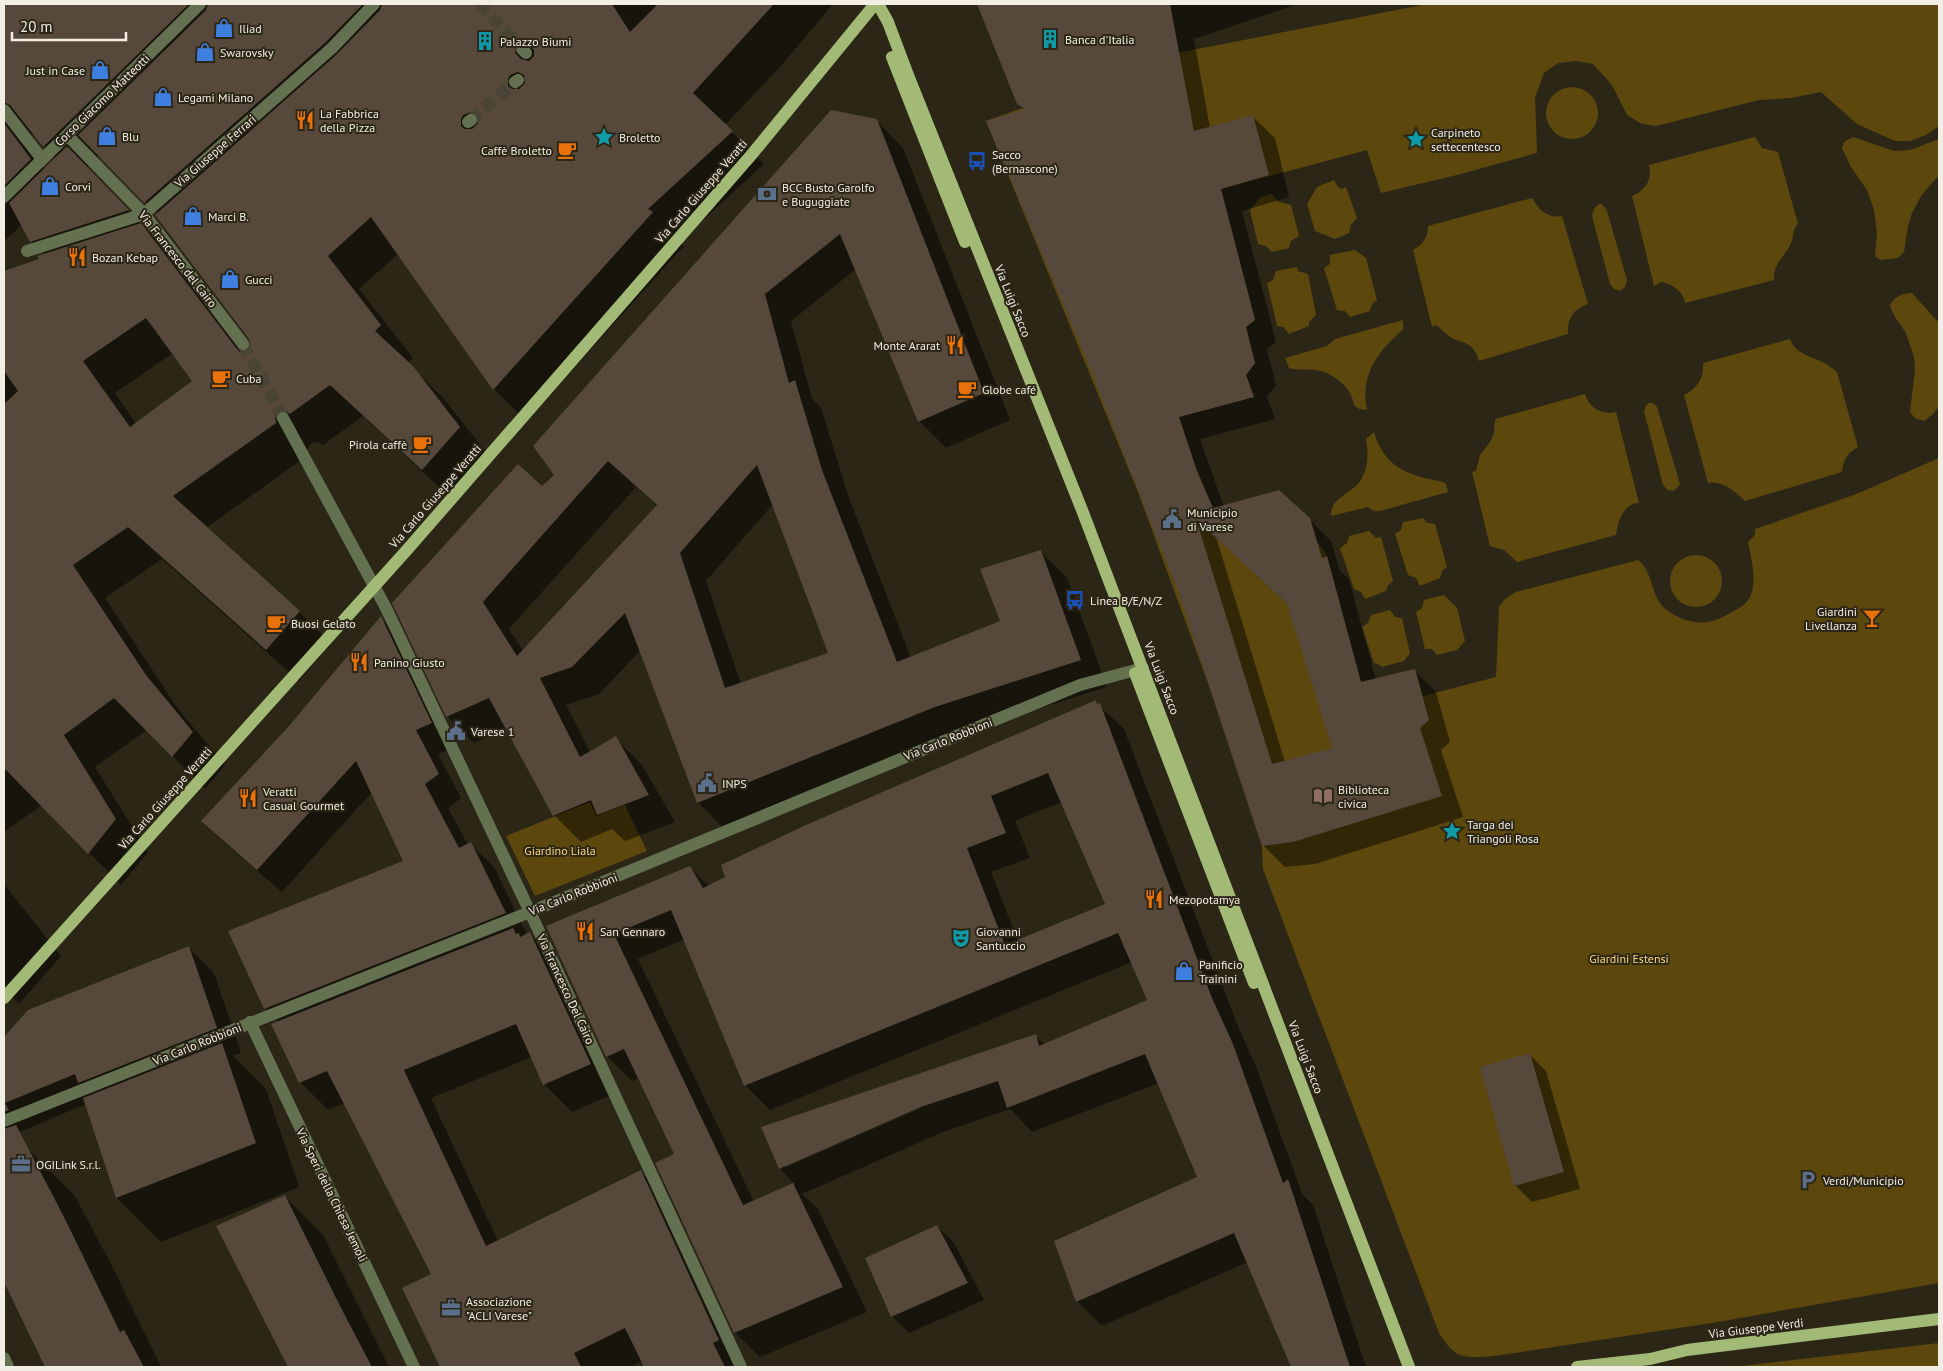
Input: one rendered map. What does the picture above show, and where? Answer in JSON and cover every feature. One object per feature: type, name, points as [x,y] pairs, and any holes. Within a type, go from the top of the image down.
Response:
[{"type":"main road","name":"Via Carlo Giuseppe Veratti","points":[[4,998],[375,585],[753,154],[877,4]]},
{"type":"main road","name":"Via Luigi Sacco","points":[[877,4],[888,22],[1082,510],[1138,669],[1400,1367]]},
{"type":"main road","name":"Via Luigi Sacco","points":[[1138,669],[1409,1367]]},
{"type":"main road","name":"Via Giuseppe Verdi","points":[[1578,1367],[1650,1359],[1687,1350],[1939,1319]]},
{"type":"street","name":"Corso Giacomo Matteotti","points":[[4,197],[200,4]]},
{"type":"street","name":"Via Giuseppe Ferrari","points":[[27,251],[144,214],[332,48],[374,4]]},
{"type":"street","points":[[4,110],[42,159]]},
{"type":"street","name":"Via Francesco del Cairo","points":[[67,135],[144,214],[242,344]]},
{"type":"street","points":[[283,418],[375,585]]},
{"type":"street","name":"Via Francesco Del Cairo","points":[[375,585],[530,912],[741,1367]]},
{"type":"street","name":"Via Carlo Robbioni","points":[[4,1121],[530,912],[1080,684],[1138,669]]},
{"type":"street","name":"Via Speri della Chiesa Jemoli","points":[[250,1022],[414,1367]]},
{"type":"street","points":[[4,1358],[8,1367]]},
{"type":"green space","name":"Giardini Estensi","points":[[1427,4],[1939,4],[1939,126],[1926,135],[1910,141],[1895,141],[1857,124],[1821,92],[1791,98],[1759,100],[1656,126],[1642,124],[1627,115],[1612,85],[1593,64],[1576,61],[1558,63],[1544,73],[1535,97],[1537,153],[1381,193],[1367,150],[1221,189],[1255,320],[1246,327],[1255,363],[1246,375],[1254,397],[1179,417],[1197,471],[1213,508],[1310,518],[1317,541],[1327,556],[1361,682],[1415,669],[1423,696],[1496,677],[1499,607],[1505,599],[1516,592],[1638,560],[1647,572],[1662,606],[1668,611],[1692,622],[1716,620],[1740,607],[1751,595],[1753,575],[1748,542],[1755,535],[1755,529],[1854,495],[1939,458],[1939,1283],[1712,1323],[1494,1356],[1468,1357],[1456,1353],[1439,1333],[1263,869],[1262,846],[1208,683],[1138,492],[986,121],[1177,53]]},
{"type":"green space","points":[[1572,87],[1582,89],[1590,95],[1596,103],[1598,113],[1596,123],[1590,131],[1582,137],[1572,139],[1562,137],[1554,131],[1548,123],[1546,113],[1548,103],[1554,95],[1562,89]]},
{"type":"green space","points":[[1755,137],[1762,148],[1778,152],[1798,224],[1789,248],[1775,269],[1774,280],[1685,303],[1680,292],[1673,286],[1661,282],[1654,286],[1632,196],[1641,191],[1647,184],[1650,175],[1649,165]]},
{"type":"green space","points":[[1853,137],[1894,151],[1910,150],[1939,139],[1939,175],[1921,196],[1912,213],[1904,252],[1898,258],[1880,260],[1875,256],[1877,233],[1874,210],[1867,190],[1851,167],[1842,148],[1844,142]]},
{"type":"green space","points":[[1334,180],[1338,187],[1342,189],[1346,187],[1357,218],[1351,225],[1349,233],[1335,239],[1315,231],[1307,204],[1317,187]]},
{"type":"green space","points":[[1271,194],[1279,202],[1291,205],[1299,236],[1291,241],[1289,248],[1272,252],[1266,246],[1258,244],[1250,210],[1261,197]]},
{"type":"green space","points":[[1532,198],[1537,206],[1548,215],[1562,216],[1588,304],[1578,309],[1572,315],[1568,334],[1479,361],[1472,347],[1450,337],[1436,325],[1432,327],[1413,250],[1424,240],[1428,226]]},
{"type":"green space","points":[[1599,204],[1602,204],[1607,211],[1627,280],[1625,287],[1620,291],[1614,289],[1610,284],[1592,216],[1594,209]]},
{"type":"green space","points":[[1355,250],[1366,258],[1377,300],[1372,304],[1370,311],[1350,317],[1345,311],[1337,310],[1324,268],[1330,264],[1330,255]]},
{"type":"green space","points":[[1297,267],[1298,271],[1308,274],[1316,315],[1309,322],[1309,326],[1289,334],[1283,327],[1277,326],[1267,283],[1273,280],[1276,271]]},
{"type":"green space","points":[[1912,293],[1939,323],[1939,406],[1924,421],[1915,418],[1910,412],[1915,370],[1914,357],[1906,333],[1890,306],[1893,300],[1899,296]]},
{"type":"green space","points":[[1403,320],[1403,330],[1378,356],[1368,375],[1365,398],[1367,410],[1359,409],[1354,405],[1347,388],[1337,379],[1316,370],[1289,368],[1285,358],[1327,346],[1335,339]]},
{"type":"green space","points":[[1790,339],[1796,349],[1823,362],[1837,372],[1858,447],[1846,457],[1842,472],[1745,501],[1723,485],[1708,483],[1684,395],[1693,390],[1699,382],[1703,363]]},
{"type":"green space","points":[[1585,394],[1593,407],[1601,411],[1616,412],[1639,503],[1629,506],[1622,514],[1616,535],[1517,562],[1504,550],[1490,546],[1472,472],[1476,471],[1480,455],[1494,433],[1495,419]]},
{"type":"green space","points":[[1649,403],[1653,403],[1657,407],[1680,484],[1674,491],[1668,490],[1663,485],[1644,411]]},
{"type":"green space","points":[[1374,432],[1385,454],[1392,462],[1409,473],[1443,482],[1446,484],[1448,492],[1380,511],[1374,511],[1368,507],[1331,516],[1334,504],[1338,499],[1354,488],[1362,478],[1367,459],[1366,439]]},
{"type":"green space","points":[[1423,518],[1427,523],[1435,524],[1447,567],[1442,571],[1440,578],[1420,586],[1416,578],[1408,575],[1395,534],[1401,530],[1403,522]]},
{"type":"green space","points":[[1369,531],[1376,538],[1381,537],[1393,581],[1388,585],[1386,591],[1365,599],[1361,592],[1354,589],[1340,548],[1347,543],[1349,536]]},
{"type":"green space","points":[[1696,555],[1706,557],[1714,563],[1720,571],[1722,581],[1720,591],[1714,599],[1706,605],[1696,607],[1686,605],[1678,599],[1672,591],[1670,581],[1672,571],[1678,563],[1686,557]]},
{"type":"green space","points":[[1444,595],[1457,608],[1465,641],[1457,650],[1437,655],[1432,649],[1425,649],[1416,612],[1422,608],[1424,600]]},
{"type":"green space","points":[[1390,610],[1395,617],[1402,618],[1410,653],[1404,661],[1382,667],[1374,663],[1362,627],[1368,623],[1371,615]]},
{"type":"green space","name":"Giardino Liala","points":[[590,802],[596,816],[625,805],[647,851],[535,896],[506,836]]},
{"type":"green space","points":[[1939,1343],[1939,1367],[1733,1367]]},
{"type":"building","points":[[4,4],[189,4],[43,147],[10,105],[4,102]]},
{"type":"building","points":[[208,4],[363,4],[326,42],[144,203],[78,135],[206,10]]},
{"type":"building","points":[[382,4],[612,4],[630,32],[658,4],[774,4],[693,93],[733,131],[648,209],[653,212],[493,390],[371,217],[328,256],[381,325],[375,331],[413,366],[460,427],[422,470],[330,385],[290,414],[284,410],[279,411],[275,417],[276,423],[173,496],[300,611],[266,650],[128,527],[73,565],[146,675],[193,732],[172,757],[114,698],[64,735],[116,819],[88,854],[4,768],[4,404],[18,391],[4,371],[4,271],[39,259],[37,256],[141,223],[237,349],[240,352],[248,351],[251,347],[249,339],[155,215],[337,54],[380,10]],"holes":[[[520,42],[528,44],[534,50],[534,56],[529,61],[521,59],[515,53],[515,47]],[[518,72],[524,75],[525,83],[519,89],[512,89],[508,86],[510,75]],[[471,112],[477,115],[478,123],[472,129],[465,129],[461,126],[463,115]],[[146,318],[192,381],[130,427],[83,361]]]},
{"type":"building","points":[[977,4],[1170,4],[1194,131],[1253,115],[1269,175],[1221,189],[1255,320],[1246,327],[1255,363],[1246,375],[1254,397],[1179,417],[1197,471],[1213,508],[1279,490],[1310,518],[1322,558],[1327,556],[1361,682],[1415,669],[1429,720],[1420,728],[1442,796],[1293,842],[1262,846],[1179,594],[1086,358],[986,121],[1025,109],[1017,104]],"holes":[[[1196,519],[1287,604],[1332,748],[1272,764]]]},
{"type":"building","points":[[831,110],[877,119],[984,393],[918,422],[840,234],[765,294],[789,383],[795,380],[822,470],[897,662],[1000,621],[980,569],[1041,550],[1081,660],[935,707],[697,803],[625,613],[572,667],[540,678],[580,757],[616,736],[649,795],[597,815],[591,800],[553,816],[489,698],[446,717],[392,603],[518,464],[542,486],[554,475],[533,446]],"holes":[[[608,461],[657,505],[517,656],[483,602]],[[757,465],[828,653],[725,688],[680,553]]]},
{"type":"building","points":[[4,123],[31,159],[4,186]]},
{"type":"building","points":[[67,146],[129,210],[30,242],[9,203]]},
{"type":"building","points":[[381,616],[432,723],[416,730],[439,774],[425,784],[459,848],[471,842],[506,913],[264,1009],[228,931],[403,861],[356,761],[257,870],[201,821],[289,726]]},
{"type":"building","points":[[1096,700],[1097,704],[1100,703],[1212,998],[1233,1044],[1283,1183],[1288,1179],[1350,1367],[1291,1367],[1234,1233],[1076,1302],[1054,1241],[1197,1177],[1145,1054],[1007,1108],[998,1081],[918,1108],[779,1169],[761,1127],[1036,1034],[1039,1046],[1147,1000],[1118,933],[744,1086],[671,910],[614,934],[743,1205],[793,1183],[843,1287],[734,1333],[655,1163],[674,1154],[624,1049],[606,1057],[546,926],[690,866],[703,888],[725,877],[721,865],[806,825]],"holes":[[[1048,773],[1105,904],[1005,945],[967,848],[1006,833],[991,796]]]},
{"type":"building","points":[[513,928],[516,934],[519,933],[520,937],[530,932],[591,1064],[543,1085],[516,1024],[404,1070],[486,1246],[641,1170],[719,1340],[713,1343],[725,1367],[644,1367],[625,1328],[574,1353],[581,1367],[440,1367],[402,1288],[431,1274],[327,1071],[299,1083],[271,1024]]},
{"type":"building","points":[[189,946],[217,1028],[78,1083],[75,1074],[5,1103],[9,1110],[4,1112],[4,1037],[28,1010]]},
{"type":"building","points":[[222,1043],[256,1143],[116,1198],[83,1098]]},
{"type":"building","points":[[1530,1053],[1564,1172],[1514,1186],[1480,1067]]},
{"type":"building","points":[[16,1125],[64,1217],[120,1332],[124,1330],[144,1367],[45,1367],[4,1282],[4,1129]]},
{"type":"building","points":[[285,1195],[372,1367],[288,1367],[216,1226]]},
{"type":"building","points":[[937,1225],[968,1283],[891,1317],[865,1258]]},
{"type":"tunnel","points":[[479,4],[523,50]]},
{"type":"tunnel","points":[[471,120],[515,82]]},
{"type":"tunnel","points":[[243,344],[283,418]]},
{"type":"place","name":"Iliad","points":[[224,28]]},
{"type":"place","name":"Banca d'Italia","points":[[1050,39]]},
{"type":"place","name":"Palazzo Biumi","points":[[485,41]]},
{"type":"place","name":"Swarovsky","points":[[205,52]]},
{"type":"place","name":"Just in Case","points":[[100,70]]},
{"type":"place","name":"Legami Milano","points":[[163,97]]},
{"type":"place","name":"La Fabbrica della Pizza","points":[[305,120]]},
{"type":"place","name":"Blu","points":[[107,136]]},
{"type":"place","name":"Broletto","points":[[604,137]]},
{"type":"place","name":"Carpineto settecentesco","points":[[1416,139]]},
{"type":"place","name":"Caffè Broletto","points":[[567,150]]},
{"type":"place","name":"Sacco (Bernascone)","points":[[977,161]]},
{"type":"place","name":"Corvi","points":[[50,186]]},
{"type":"place","name":"BCC Busto Garolfo e Buguggiate","points":[[767,194]]},
{"type":"place","name":"Marci B.","points":[[193,216]]},
{"type":"place","name":"Bozan Kebap","points":[[77,257]]},
{"type":"place","name":"Gucci","points":[[230,279]]},
{"type":"place","name":"Monte Ararat","points":[[955,345]]},
{"type":"place","name":"Cuba","points":[[221,378]]},
{"type":"place","name":"Globe café","points":[[967,389]]},
{"type":"place","name":"Pirola caffè","points":[[422,444]]},
{"type":"place","name":"Municipio di Varese","points":[[1172,519]]},
{"type":"place","name":"Linea B/E/N/Z","points":[[1075,600]]},
{"type":"place","name":"Giardini Livellanza","points":[[1872,618]]},
{"type":"place","name":"Buosi Gelato","points":[[276,623]]},
{"type":"place","name":"Panino Giusto","points":[[359,662]]},
{"type":"place","name":"Varese 1","points":[[456,731]]},
{"type":"place","name":"INPS","points":[[707,783]]},
{"type":"place","name":"Biblioteca civica","points":[[1323,796]]},
{"type":"place","name":"Veratti Casual Gourmet","points":[[248,798]]},
{"type":"place","name":"Targa dei Triangoli Rosa","points":[[1452,831]]},
{"type":"place","name":"Mezopotamya","points":[[1154,899]]},
{"type":"place","name":"San Gennaro","points":[[585,931]]},
{"type":"place","name":"Giovanni Santuccio","points":[[961,938]]},
{"type":"place","name":"Panificio Trainini","points":[[1184,971]]},
{"type":"place","name":"OGILink S.r.l.","points":[[21,1164]]},
{"type":"place","name":"Verdi/Municipio","points":[[1808,1180]]},
{"type":"place","name":"Associazione \"ACLI Varese\"","points":[[451,1308]]}]
